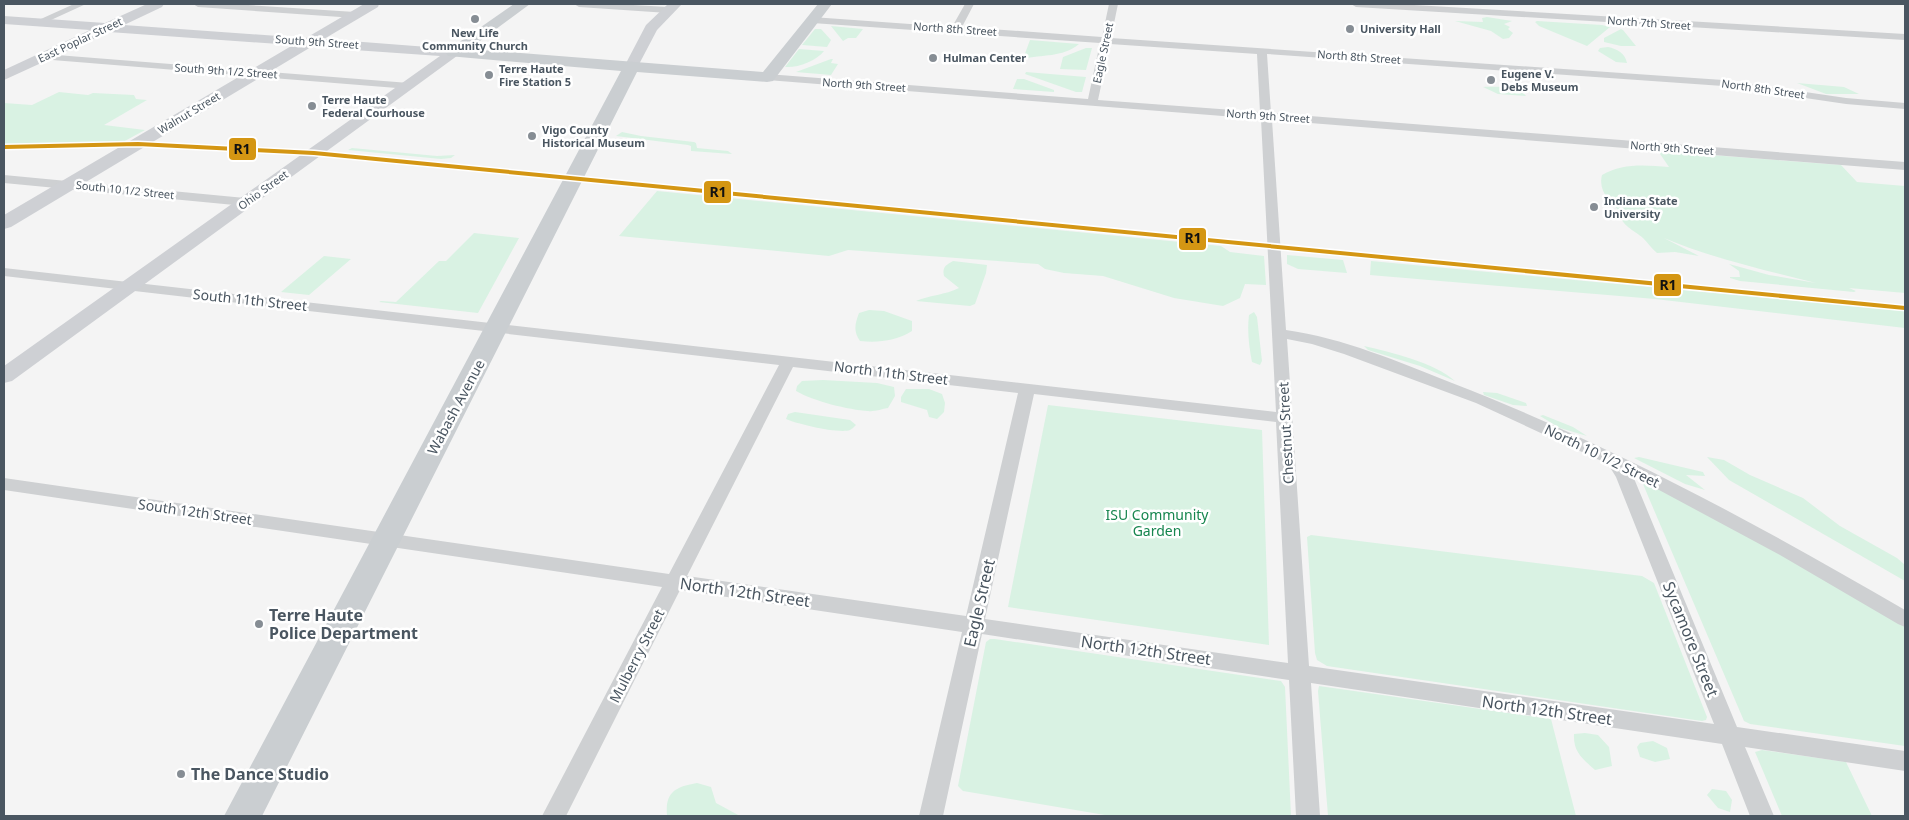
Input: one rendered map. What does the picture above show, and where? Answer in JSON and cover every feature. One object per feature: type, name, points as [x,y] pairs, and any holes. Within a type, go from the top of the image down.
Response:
[{"type":"main road","name":"Ohio Street","points":[[454,53],[523,4]]},
{"type":"main road","points":[[767,77],[826,4]]},
{"type":"main road","name":"South 9th Street","points":[[454,53],[631,67]]},
{"type":"main road","name":"North 9th Street","points":[[631,67],[767,77]]},
{"type":"main road","name":"Wabash Avenue","points":[[243,816],[631,67]]},
{"type":"street","points":[[37,23],[81,4]]},
{"type":"street","name":"East Poplar Street","points":[[4,76],[157,4]]},
{"type":"street","points":[[198,4],[354,15]]},
{"type":"street","name":"Walnut Street","points":[[4,223],[374,4]]},
{"type":"street","points":[[579,4],[672,7]]},
{"type":"street","points":[[956,29],[969,4]]},
{"type":"street","name":"Eagle Street","points":[[1092,103],[1114,4]]},
{"type":"street","name":"North 7th Street","points":[[1356,4],[1905,38]]},
{"type":"street","name":"Wabash Avenue","points":[[631,67],[651,28],[672,7]]},
{"type":"street","name":"South 9th Street","points":[[4,20],[454,53]]},
{"type":"street","name":"North 8th Street","points":[[812,20],[1722,83],[1833,100],[1904,107]]},
{"type":"street","name":"Chestnut Street","points":[[1262,51],[1308,816]]},
{"type":"street","name":"Ohio Street","points":[[4,376],[454,53]]},
{"type":"street","name":"South 9th 1/2 Street","points":[[44,57],[409,86]]},
{"type":"street","name":"North 9th Street","points":[[767,77],[1905,166]]},
{"type":"street","name":"South 10 1/2 Street","points":[[4,179],[245,202]]},
{"type":"street","name":"South 11th Street","points":[[4,272],[497,328]]},
{"type":"street","name":"North 11th Street","points":[[497,328],[1285,418]]},
{"type":"street","name":"North 10 1/2 Street","points":[[1280,334],[1303,338],[1348,351],[1440,384],[1571,439],[1761,535],[1905,619]]},
{"type":"street","name":"Mulberry Street","points":[[554,816],[788,362]]},
{"type":"street","name":"Eagle Street","points":[[931,816],[1027,389]]},
{"type":"street","name":"Sycamore Street","points":[[1616,462],[1625,477],[1762,816]]},
{"type":"street","name":"South 12th Street","points":[[4,484],[387,539]]},
{"type":"street","name":"North 12th Street","points":[[387,539],[1300,672],[1730,737],[1905,761]]},
{"type":"green space","points":[[1482,18],[1512,21],[1504,24],[1510,27],[1508,29],[1513,33],[1509,38],[1503,39],[1491,31],[1455,21],[1483,22]]},
{"type":"green space","points":[[1535,22],[1610,27],[1587,46],[1539,26]]},
{"type":"green space","points":[[831,26],[863,29],[856,38],[848,38],[843,41]]},
{"type":"green space","points":[[815,29],[821,29],[831,40],[827,47],[802,45]]},
{"type":"green space","points":[[1621,29],[1636,46],[1621,46],[1604,42],[1604,38]]},
{"type":"green space","points":[[1030,40],[1079,44],[1059,54],[1023,59]]},
{"type":"green space","points":[[1608,47],[1620,52],[1627,63],[1616,62],[1598,51],[1600,48]]},
{"type":"green space","points":[[1086,48],[1092,48],[1086,70],[1060,69],[1063,57]]},
{"type":"green space","points":[[799,49],[824,51],[821,55],[806,63],[785,67]]},
{"type":"green space","points":[[833,59],[831,63],[838,64],[831,75],[796,72]]},
{"type":"green space","points":[[1026,72],[1086,77],[1082,92],[1076,92],[1025,74]]},
{"type":"green space","points":[[1017,79],[1024,79],[1054,90],[1054,92],[1013,89]]},
{"type":"green space","points":[[1797,83],[1844,87],[1859,94],[1826,94]]},
{"type":"green space","points":[[1483,87],[1512,88],[1523,92],[1526,96],[1498,94]]},
{"type":"green space","points":[[59,92],[88,95],[93,93],[134,95],[136,99],[147,100],[104,125],[145,130],[123,142],[4,146],[4,103],[32,105]]},
{"type":"green space","points":[[622,132],[694,142],[697,148],[728,151],[732,154],[691,151],[691,146],[688,145],[616,136]]},
{"type":"green space","points":[[352,148],[437,156],[455,155],[451,158],[441,159],[348,150]]},
{"type":"green space","points":[[1658,151],[1841,165],[1857,182],[1905,186],[1905,293],[1849,288],[1856,291],[1854,292],[1740,281],[1730,278],[1740,277],[1739,271],[1729,264],[1769,275],[1816,283],[1721,258],[1664,238],[1699,256],[1675,252],[1657,253],[1643,238],[1622,221],[1619,212],[1630,218],[1622,213],[1605,195],[1602,186],[1602,175],[1618,168],[1626,167],[1643,165],[1669,167]]},
{"type":"green space","points":[[657,191],[1221,246],[1230,252],[1264,256],[1266,285],[1245,284],[1240,298],[1223,306],[1174,298],[1103,276],[1064,273],[1045,269],[1038,264],[848,250],[829,256],[619,236]]},
{"type":"green space","points":[[474,233],[519,238],[478,313],[379,302],[396,302],[439,261],[446,261]]},
{"type":"green space","points":[[1287,255],[1343,260],[1347,273],[1298,269],[1287,264]]},
{"type":"green space","points":[[324,256],[351,259],[309,295],[281,292]]},
{"type":"green space","points":[[953,261],[987,265],[975,304],[970,306],[916,301],[959,288],[944,276],[945,267]]},
{"type":"green space","points":[[1371,261],[1905,311],[1905,328],[1655,299],[1370,275]]},
{"type":"green space","points":[[869,310],[884,311],[912,321],[912,331],[887,341],[860,341],[855,327],[856,321],[859,313]]},
{"type":"green space","points":[[1254,312],[1257,317],[1262,361],[1260,365],[1252,362],[1249,344],[1249,315]]},
{"type":"green space","points":[[1364,346],[1425,364],[1455,381],[1420,366],[1368,350]]},
{"type":"green space","points":[[823,380],[877,383],[894,387],[895,396],[888,408],[870,411],[831,404],[796,391],[797,386],[802,381]]},
{"type":"green space","points":[[906,389],[929,389],[942,394],[945,403],[944,412],[937,419],[929,417],[927,410],[901,402],[901,397]]},
{"type":"green space","points":[[1483,392],[1497,393],[1526,403],[1527,406],[1513,405],[1484,395]]},
{"type":"green space","name":"ISU Community Garden","points":[[1048,405],[1262,430],[1269,645],[1008,607]]},
{"type":"green space","points":[[795,412],[850,420],[856,425],[850,430],[837,431],[808,426],[786,419],[788,414]]},
{"type":"green space","points":[[1543,415],[1573,427],[1587,436],[1560,428],[1540,416]]},
{"type":"green space","points":[[1639,457],[1703,472],[1705,476],[1686,475],[1705,490],[1685,484],[1634,458]]},
{"type":"green space","points":[[1707,457],[1724,460],[1750,475],[1803,498],[1840,526],[1897,558],[1905,565],[1905,581],[1729,480]]},
{"type":"green space","points":[[1646,483],[1745,532],[1905,624],[1905,746],[1750,724],[1744,721],[1643,484]]},
{"type":"green space","points":[[1311,535],[1642,576],[1654,583],[1707,717],[1706,720],[1702,721],[1327,666],[1317,660],[1315,653],[1307,537]]},
{"type":"green space","points":[[990,639],[1281,681],[1285,687],[1291,816],[1111,816],[963,791],[958,786],[986,642]]},
{"type":"green space","points":[[1319,686],[1551,719],[1576,816],[1328,816]]},
{"type":"green space","points":[[1574,734],[1598,735],[1609,747],[1612,766],[1595,770],[1580,755],[1575,746]]},
{"type":"green space","points":[[1653,741],[1667,748],[1670,759],[1655,762],[1640,757],[1637,747],[1640,743]]},
{"type":"green space","points":[[1762,750],[1846,762],[1872,816],[1782,816],[1755,752]]},
{"type":"green space","points":[[697,783],[711,787],[716,803],[740,816],[667,816],[668,801],[673,792],[683,786]]},
{"type":"green space","points":[[1712,789],[1726,791],[1732,800],[1730,812],[1718,808],[1707,795]]},
{"type":"transit line","name":"R1","points":[[4,147],[138,144],[314,153],[1905,308]]},
{"type":"place","name":"New Life Community Church","points":[[475,19]]},
{"type":"place","name":"University Hall","points":[[1350,29]]},
{"type":"place","name":"Hulman Center","points":[[933,58]]},
{"type":"place","name":"Terre Haute Fire Station 5","points":[[489,75]]},
{"type":"place","name":"Eugene V. Debs Museum","points":[[1491,80]]},
{"type":"place","name":"Terre Haute Federal Courhouse","points":[[312,106]]},
{"type":"place","name":"Vigo County Historical Museum","points":[[532,136]]},
{"type":"place","name":"Indiana State University","points":[[1594,207]]},
{"type":"place","name":"Terre Haute Police Department","points":[[259,624]]},
{"type":"place","name":"The Dance Studio","points":[[181,774]]}]
